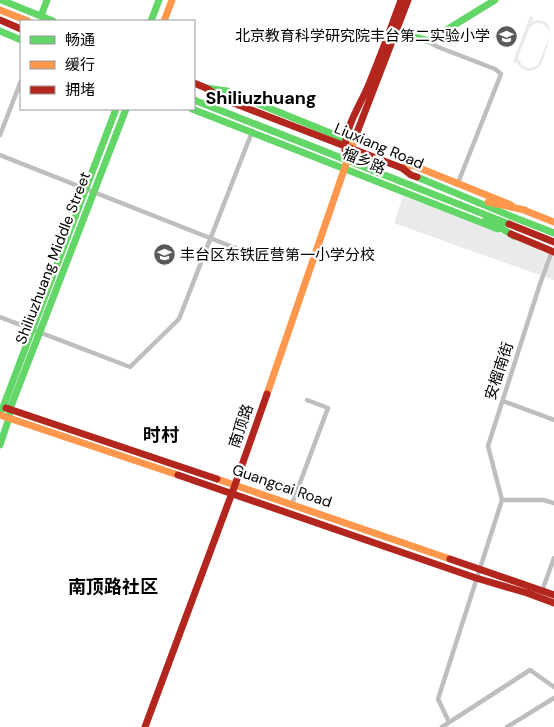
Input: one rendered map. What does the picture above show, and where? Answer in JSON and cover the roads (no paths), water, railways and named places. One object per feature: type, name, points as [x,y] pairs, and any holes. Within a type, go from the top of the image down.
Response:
[{"type":"main road","points":[[1,0],[51,20]]},
{"type":"main road","points":[[41,16],[47,0]]},
{"type":"main road","points":[[151,20],[159,0]]},
{"type":"main road","points":[[164,20],[172,0]]},
{"type":"main road","points":[[394,29],[401,0]]},
{"type":"main road","points":[[394,29],[408,0]]},
{"type":"main road","points":[[394,29],[427,41],[431,40],[495,0]]},
{"type":"main road","points":[[0,10],[25,20]]},
{"type":"main road","points":[[0,20],[20,29]]},
{"type":"main road","name":"南顶路","points":[[145,727],[236,485],[345,168],[348,144],[394,29]]},
{"type":"main road","points":[[0,31],[20,40]]},
{"type":"main road","name":"Liuxiang Road","points":[[195,83],[223,99],[348,144],[360,152],[402,168],[411,175],[554,233]]},
{"type":"main road","name":"Liuxiang Road","points":[[195,100],[554,242]]},
{"type":"main road","name":"Shiliuzhuang Middle Street","points":[[36,332],[116,110]]},
{"type":"main road","name":"Shiliuzhuang Middle Street","points":[[0,445],[9,418],[4,407],[94,192],[126,110]]},
{"type":"main road","name":"榴乡路","points":[[195,110],[553,251]]},
{"type":"main road","name":"榴乡路","points":[[402,168],[412,165],[554,222]]},
{"type":"main road","points":[[465,197],[525,210]]},
{"type":"main road","points":[[462,206],[514,236]]},
{"type":"main road","points":[[0,415],[4,407]]},
{"type":"main road","name":"Guangcai Road","points":[[4,407],[554,595]]},
{"type":"main road","name":"Guangcai Road","points":[[0,415],[554,603]]},
{"type":"street","points":[[427,41],[438,48],[495,69],[501,74],[458,184]]},
{"type":"street","points":[[0,135],[20,84]]},
{"type":"street","points":[[0,317],[130,367],[179,319],[252,132]]},
{"type":"street","points":[[0,156],[248,253]]},
{"type":"street","name":"安榴南街","points":[[502,500],[488,446],[539,287],[553,251]]},
{"type":"street","points":[[292,504],[328,408],[307,400]]},
{"type":"street","points":[[502,401],[554,420]]},
{"type":"street","points":[[449,722],[438,699],[502,500],[543,500],[554,502]]},
{"type":"street","points":[[542,591],[554,558]]},
{"type":"street","points":[[442,727],[530,670],[554,687]]},
{"type":"street","points":[[507,727],[554,698]]},
{"type":"place","name":"北京教育科学研究院丰台第二实验小学","points":[[506,36]]},
{"type":"place","name":"丰台区东铁匠营第一小学分校","points":[[164,255]]},
{"type":"district","name":"Shiliuzhuang","points":[[261,98]]},
{"type":"district","name":"时村","points":[[161,435]]},
{"type":"district","name":"南顶路社区","points":[[113,587]]}]
